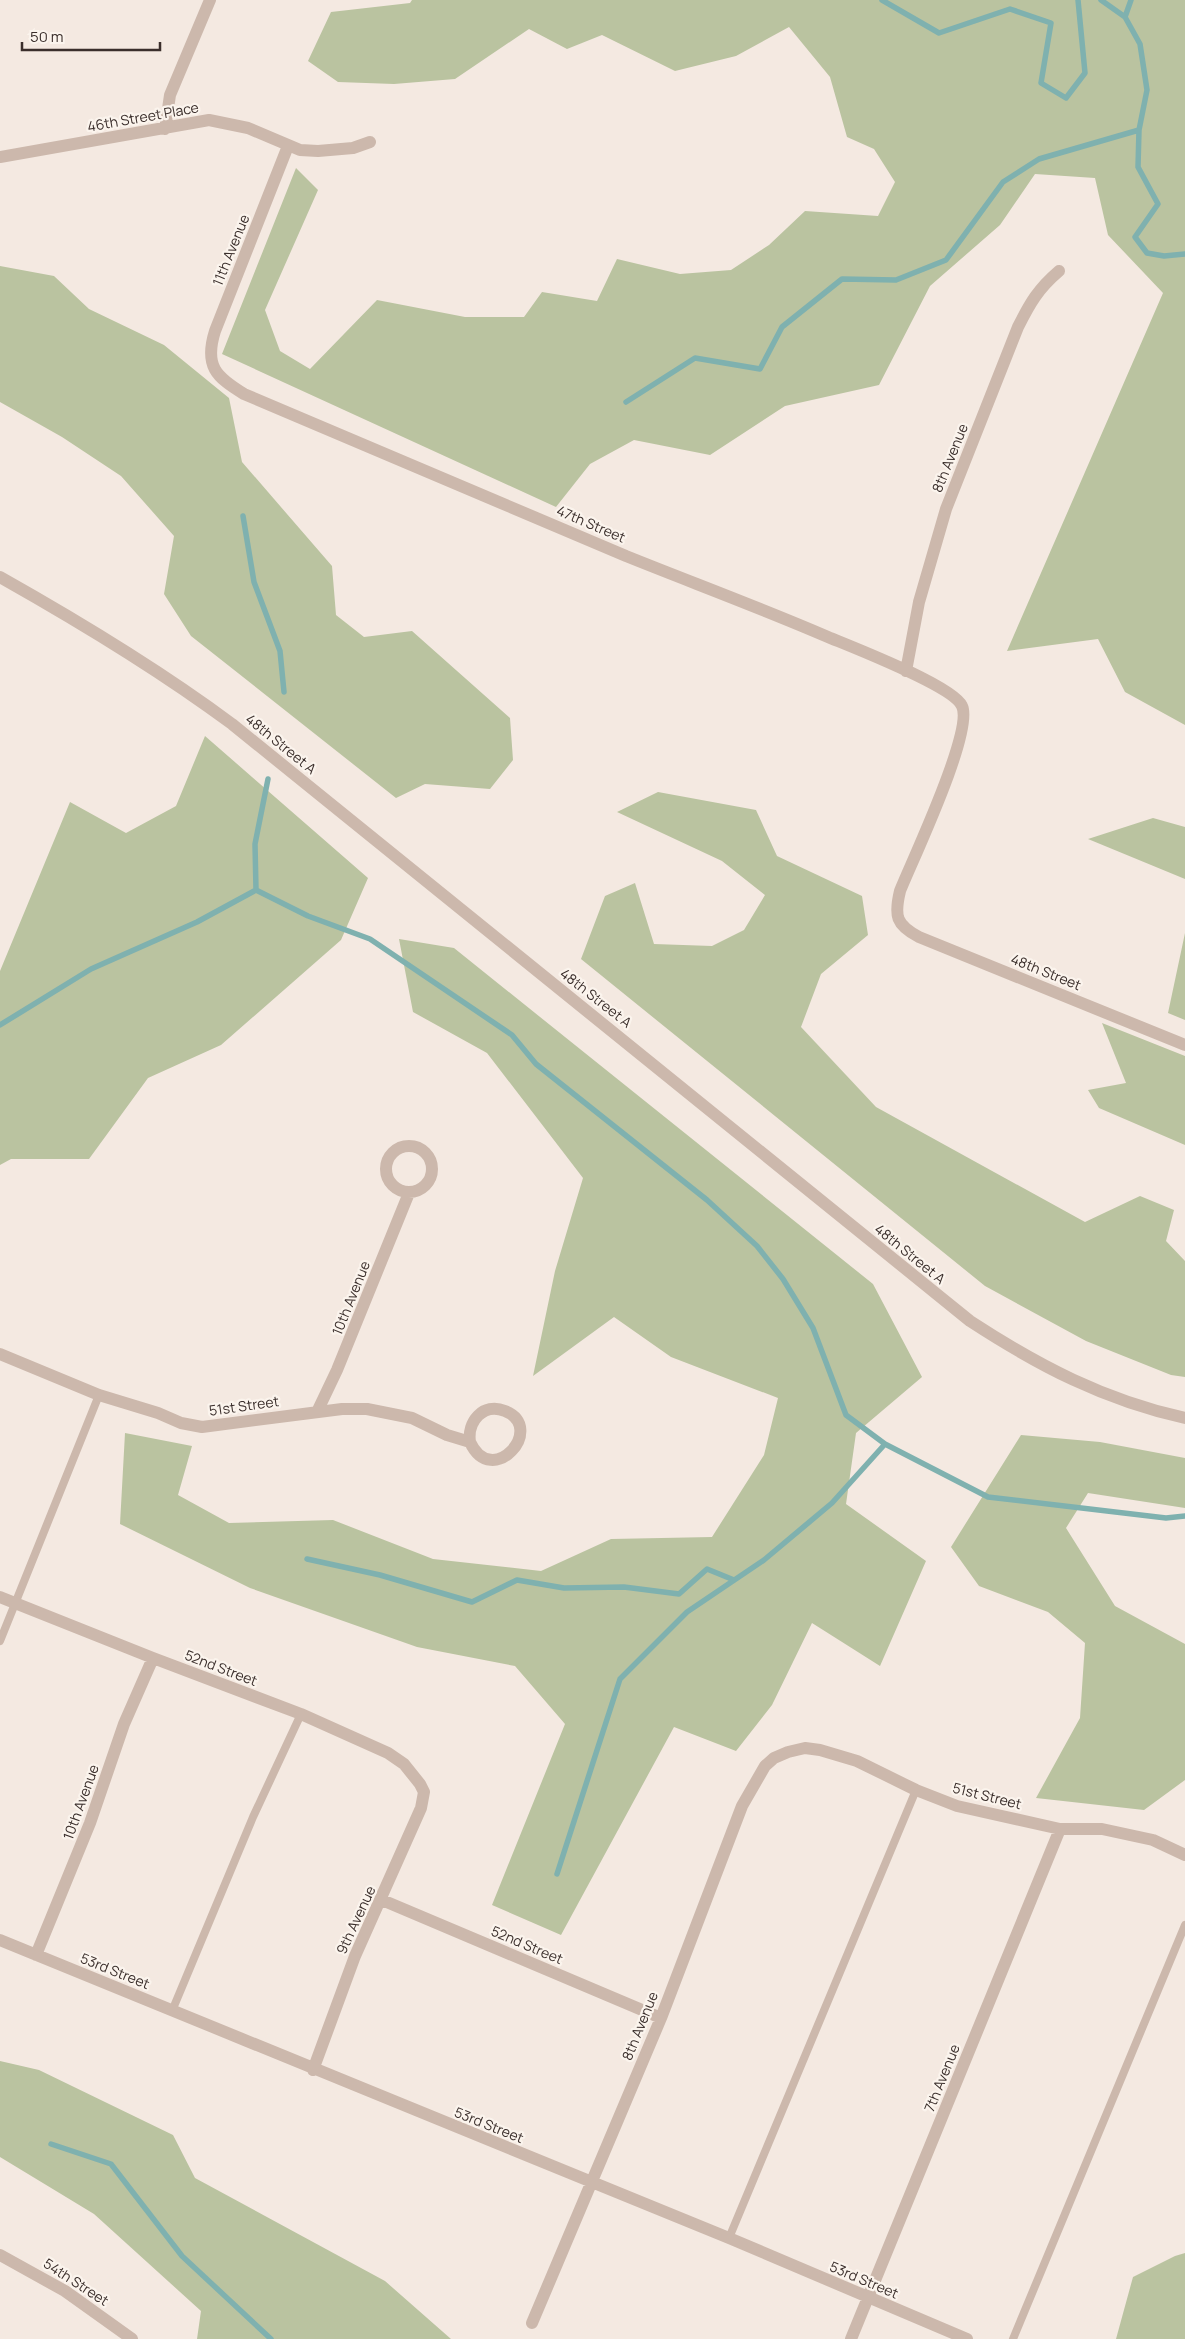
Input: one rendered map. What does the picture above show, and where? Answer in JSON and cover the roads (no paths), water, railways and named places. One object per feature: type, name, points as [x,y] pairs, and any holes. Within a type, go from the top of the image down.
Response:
[{"type":"street","points":[[166,129],[170,95],[210,0]]},
{"type":"street","name":"46th Street Place","points":[[0,158],[209,120],[248,128],[300,150],[318,151],[353,148],[370,142]]},
{"type":"street","name":"11th Avenue","points":[[212,366],[211,344],[215,331],[288,146]]},
{"type":"street","name":"8th Avenue","points":[[906,671],[919,602],[946,509],[1022,319],[1041,286],[1059,271]]},
{"type":"street","name":"47th Street","points":[[212,366],[227,384],[244,394],[628,556],[823,635],[906,671],[956,697],[962,705],[964,724],[946,780],[900,891],[896,907],[900,922]]},
{"type":"street","name":"48th Street A","points":[[0,577],[178,684],[232,724],[970,1320],[1010,1347],[1081,1385],[1111,1397],[1185,1418]]},
{"type":"street","name":"48th Street","points":[[900,922],[905,930],[919,937],[1185,1045]]},
{"type":"street","name":"10th Avenue","points":[[317,1412],[337,1370],[409,1193]]},
{"type":"street","name":"51st Street","points":[[0,1354],[99,1395],[158,1413],[181,1423],[202,1427],[342,1409],[386,1412],[412,1418],[447,1435],[470,1442],[478,1454],[489,1459],[502,1459],[510,1454],[516,1448],[520,1439],[520,1429],[513,1416],[506,1411],[494,1408],[485,1410],[472,1423],[469,1433],[470,1442]]},
{"type":"street","name":"52nd Street","points":[[0,1597],[301,1714],[388,1753],[404,1764],[420,1784]]},
{"type":"street","name":"10th Avenue","points":[[36,1955],[90,1822],[124,1724],[153,1658]]},
{"type":"street","name":"51st Street","points":[[788,1752],[805,1748],[836,1754],[957,1806],[1060,1828],[1102,1829],[1153,1840],[1185,1855]]},
{"type":"street","name":"8th Avenue","points":[[532,2323],[661,2018],[742,1806],[765,1766],[774,1758],[788,1752]]},
{"type":"street","name":"9th Avenue","points":[[313,2070],[356,1956],[421,1808],[424,1792],[420,1784]]},
{"type":"street","name":"7th Avenue","points":[[851,2339],[1060,1828]]},
{"type":"street","name":"52nd Street","points":[[382,1900],[661,2018]]},
{"type":"street","name":"53rd Street","points":[[0,1940],[313,2070],[729,2238],[966,2339]]},
{"type":"street","name":"54th Street","points":[[0,2255],[65,2291],[132,2339]]},
{"type":"lane","points":[[0,1641],[99,1395]]},
{"type":"lane","points":[[172,2011],[256,1808],[301,1714]]},
{"type":"lane","points":[[729,2238],[916,1790]]},
{"type":"lane","points":[[1012,2339],[1185,1925]]},
{"type":"waterway","points":[[882,0],[939,33],[1010,9],[1051,23],[1041,83],[1066,98],[1085,73],[1078,0]]},
{"type":"waterway","points":[[1101,0],[1125,17],[1140,44],[1147,90],[1139,130],[1138,167],[1158,204],[1135,237],[1147,253],[1164,256],[1185,254]]},
{"type":"waterway","points":[[1125,17],[1131,0]]},
{"type":"waterway","points":[[626,402],[695,358],[760,369],[782,327],[842,279],[896,280],[946,260],[1003,182],[1039,159],[1139,130]]},
{"type":"waterway","points":[[243,516],[254,582],[280,651],[284,692]]},
{"type":"waterway","points":[[256,890],[255,844],[268,779]]},
{"type":"waterway","points":[[0,1025],[91,969],[197,922],[256,890],[308,916],[370,939],[512,1035],[536,1064],[707,1200],[757,1246],[783,1279],[813,1328],[846,1415],[885,1444],[988,1497],[1166,1518],[1185,1516]]},
{"type":"waterway","points":[[557,1874],[620,1679],[687,1612],[764,1560],[832,1503],[885,1444]]},
{"type":"waterway","points":[[307,1559],[380,1575],[472,1602],[517,1580],[564,1588],[624,1587],[679,1594],[707,1569],[734,1580]]},
{"type":"waterway","points":[[51,2144],[111,2164],[182,2256],[271,2339]]}]
